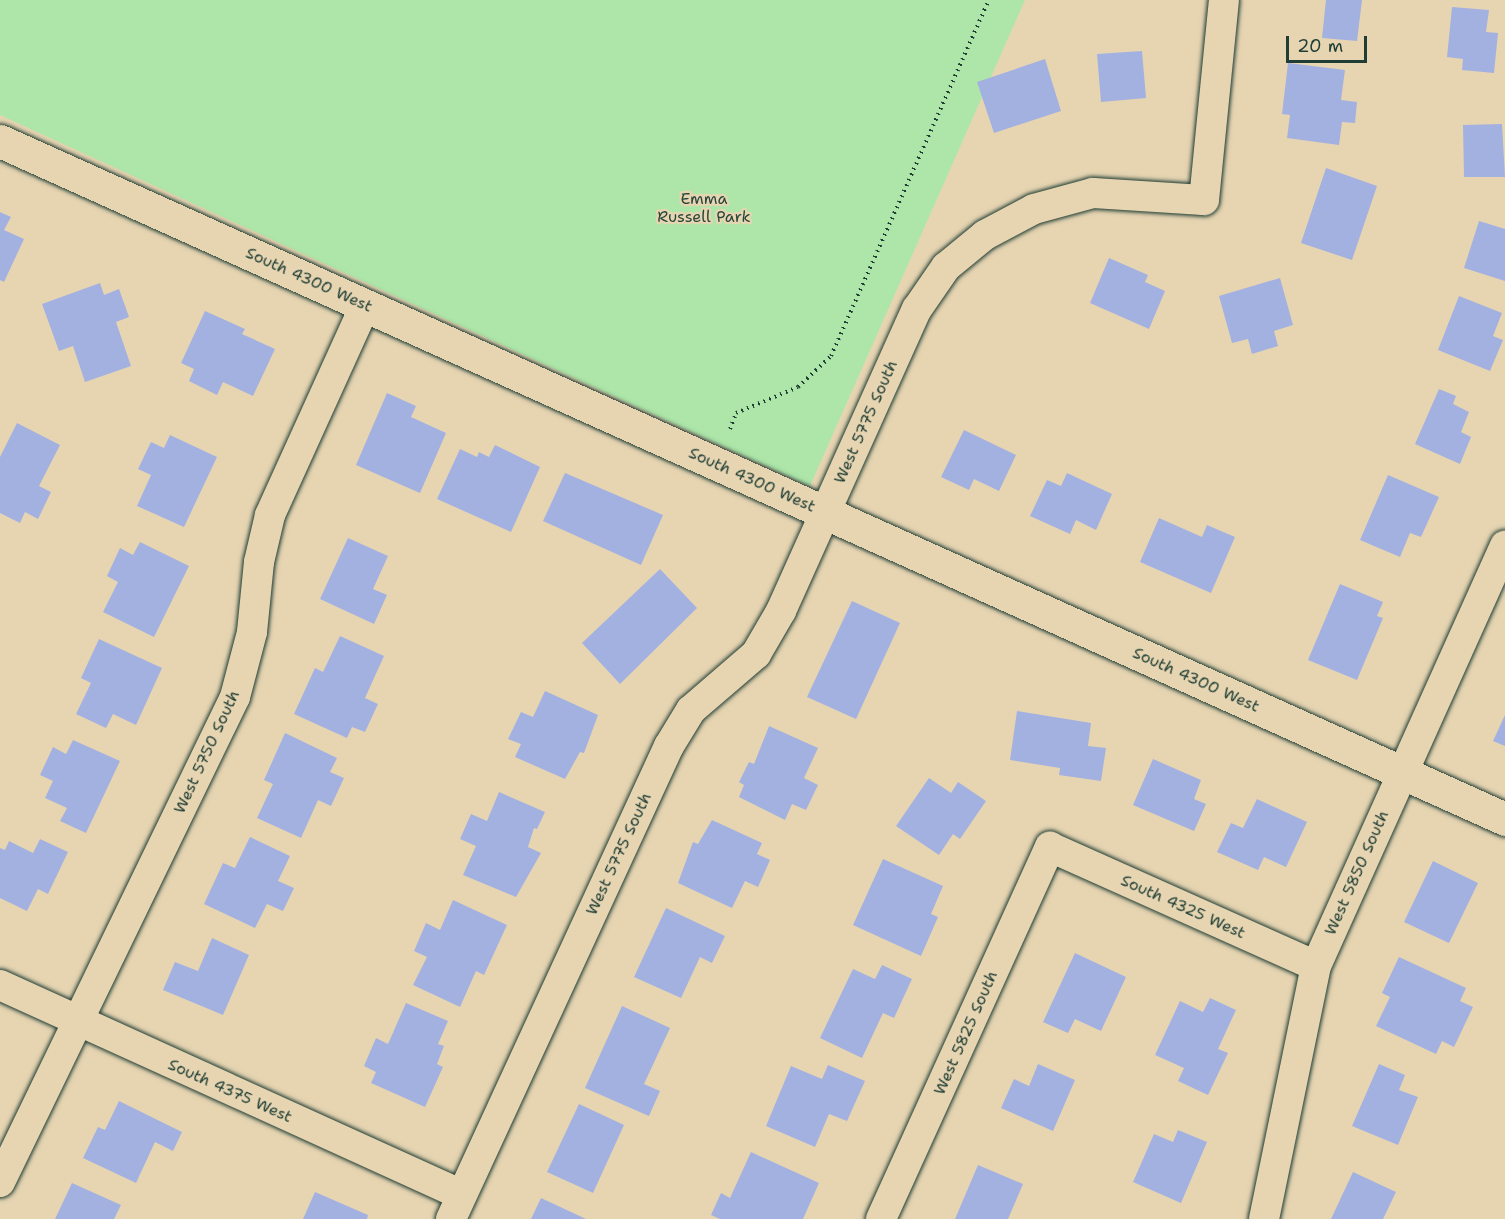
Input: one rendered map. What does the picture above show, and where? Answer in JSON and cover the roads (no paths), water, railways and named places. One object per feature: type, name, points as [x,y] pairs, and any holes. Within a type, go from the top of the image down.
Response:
[{"type":"main road","name":"South 4300 West","points":[[0,141],[1505,819]]},
{"type":"street","name":"West 5775 South","points":[[456,1207],[669,746],[691,710],[756,654],[781,611],[917,309],[946,267],[985,235],[1034,209],[1093,193],[1204,200],[1224,0]]},
{"type":"street","name":"West 5750 South","points":[[0,1182],[236,697],[252,632],[259,562],[270,515],[365,306]]},
{"type":"street","name":"West 5850 South","points":[[1264,1219],[1316,966],[1505,545]]},
{"type":"street","name":"South 4325 West","points":[[1050,847],[1316,966]]},
{"type":"street","name":"West 5825 South","points":[[882,1219],[1050,847]]},
{"type":"street","name":"South 4375 West","points":[[0,985],[456,1207]]},
{"type":"park label","name":"Emma Russell Park","points":[[704,208]]}]
